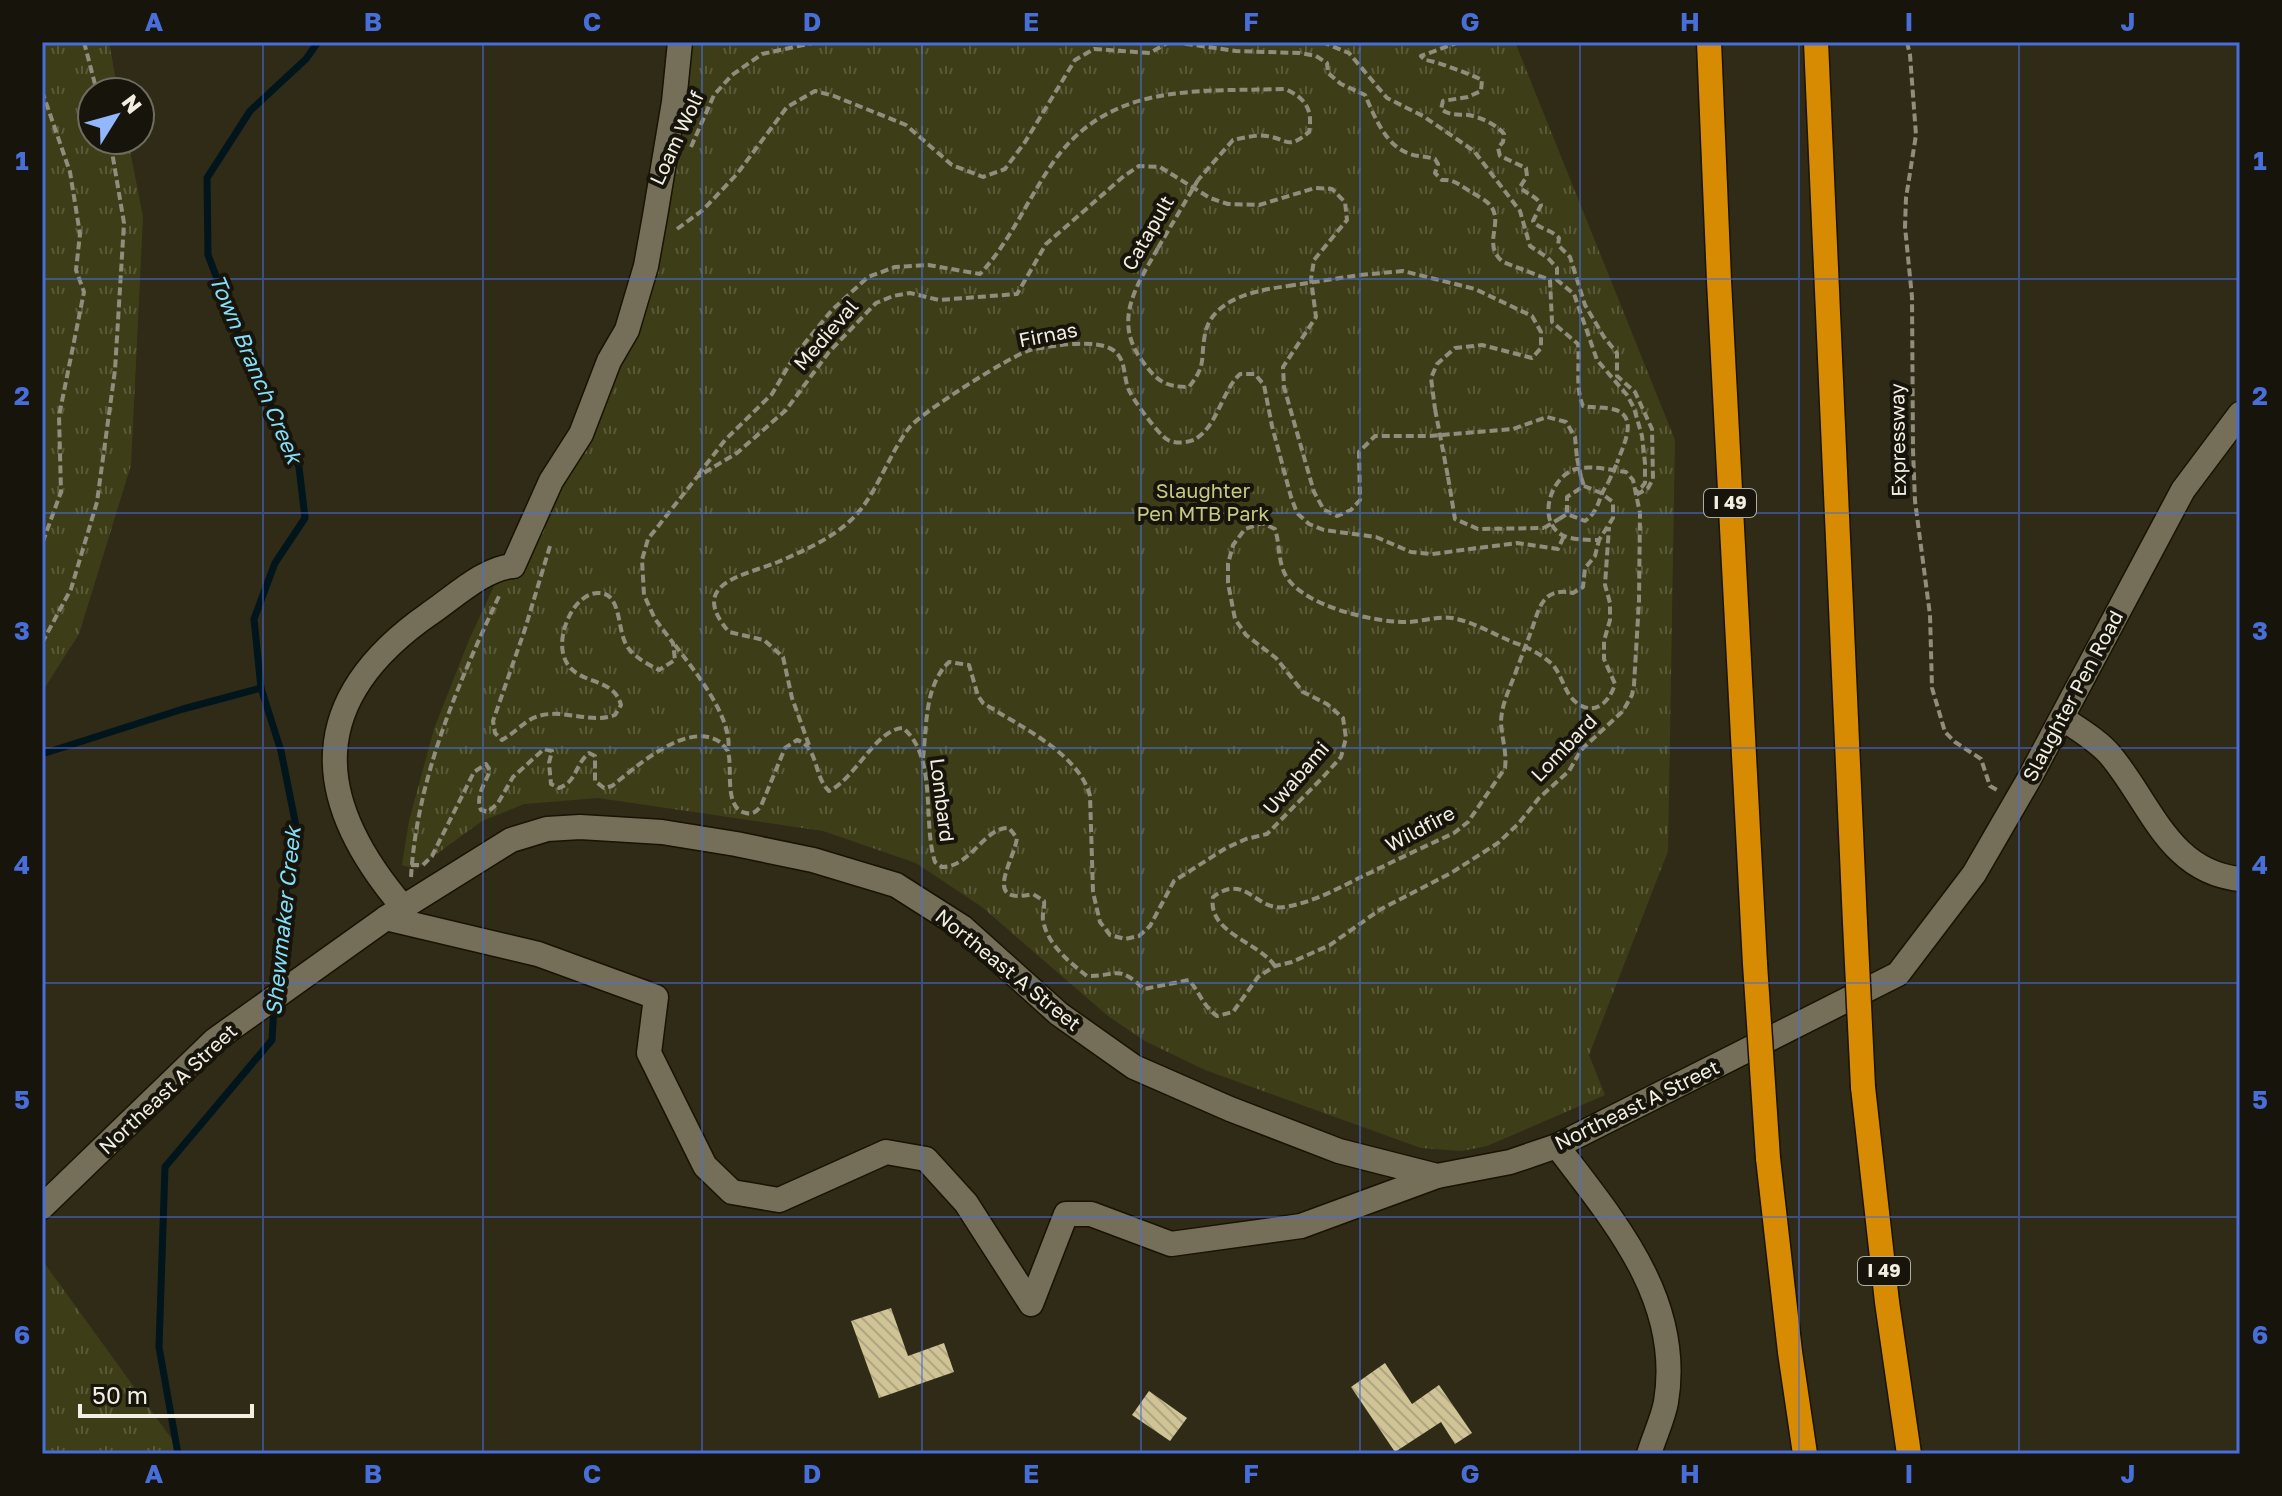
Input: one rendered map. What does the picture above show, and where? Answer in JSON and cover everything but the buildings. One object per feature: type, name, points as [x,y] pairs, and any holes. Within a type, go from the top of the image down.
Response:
[{"type":"highway","name":"I 49","points":[[1709,42],[1755,964],[1768,1158],[1805,1454]]},
{"type":"highway","name":"I 49","points":[[1816,42],[1863,1087],[1887,1302],[1909,1454]]},
{"type":"street","points":[[680,42],[674,102],[649,246],[627,330],[609,361],[581,434],[551,481],[513,566],[488,573],[399,636],[362,675],[340,720],[334,763],[342,805],[370,865],[399,910],[538,954],[656,997],[649,1053],[705,1166],[732,1192],[779,1200],[886,1152],[926,1159],[966,1203],[1031,1304],[1066,1214],[1091,1214],[1171,1244],[1301,1226],[1437,1176]]},
{"type":"street","name":"Slaughter Pen Road","points":[[1898,974],[1967,884],[2016,802],[2183,490],[2240,414]]},
{"type":"street","points":[[2062,718],[2109,753],[2159,827],[2192,864],[2220,877],[2240,879]]},
{"type":"street","name":"Northeast A Street","points":[[42,1207],[215,1040],[399,910],[511,840],[547,829],[580,827],[662,832],[813,860],[896,885],[962,927],[1059,1014],[1134,1067],[1230,1109],[1339,1151],[1437,1176],[1510,1162],[1557,1146],[1898,974]]},
{"type":"street","points":[[1557,1146],[1607,1212],[1650,1280],[1668,1342],[1666,1402],[1649,1454]]},
{"type":"path","points":[[84,42],[93,76]]},
{"type":"path","name":"Loam Wolf","points":[[689,152],[709,105],[732,75],[762,54],[817,42]]},
{"type":"path","points":[[649,246],[703,210],[737,174],[787,107],[815,91],[906,125],[952,165],[983,177],[1005,169],[1075,60],[1094,49],[1150,53],[1171,42],[1236,51],[1316,56],[1327,63],[1328,73],[1341,84],[1365,95],[1380,126],[1395,145],[1409,154],[1435,159],[1438,164],[1435,173],[1442,180],[1452,180],[1489,204],[1496,218],[1491,242],[1497,257],[1550,280],[1552,322],[1578,344],[1579,397],[1583,406],[1614,409],[1624,414],[1628,424],[1627,438],[1617,463],[1608,483],[1601,493],[1597,512],[1585,521],[1567,514],[1567,497],[1584,486],[1601,493],[1613,502],[1613,518],[1599,540],[1564,536],[1551,523],[1547,509],[1551,494],[1564,476],[1574,469],[1590,468],[1626,472],[1633,480],[1636,495]]},
{"type":"path","points":[[1322,42],[1349,53],[1387,98],[1423,116],[1474,151],[1511,198],[1520,211],[1530,246],[1548,258],[1557,268],[1557,280],[1574,294],[1597,360],[1634,408],[1645,463],[1645,483],[1636,495]]},
{"type":"path","points":[[1459,42],[1421,56],[1477,77],[1482,80],[1482,88],[1468,97],[1443,101],[1441,109],[1447,114],[1475,117],[1498,127],[1504,134],[1498,148],[1500,156],[1526,168],[1527,176],[1520,187],[1537,198],[1541,205],[1533,221],[1538,227],[1553,232],[1559,238],[1558,245],[1570,257],[1585,305],[1617,353],[1617,376],[1635,392],[1652,429],[1653,479],[1648,488],[1636,495]]},
{"type":"path","name":"Expressway","points":[[1907,42],[1916,135],[1906,198],[1905,227],[1912,297],[1913,463],[1930,615],[1932,688],[1945,732],[1981,759],[1990,786],[2016,802]]},
{"type":"path","name":"Catapult","points":[[697,477],[725,440],[772,394],[795,355],[832,310],[868,277],[895,267],[928,265],[980,274],[999,254],[1052,163],[1083,129],[1113,108],[1186,90],[1285,89],[1296,94],[1310,108],[1309,132],[1297,142],[1288,144],[1265,136],[1233,140],[1198,180],[1135,288],[1128,313],[1128,334],[1144,363],[1169,387],[1189,387],[1202,370],[1206,331],[1221,306],[1262,289],[1403,271],[1475,289],[1532,316],[1541,332],[1541,348],[1532,358],[1482,345],[1455,348],[1437,364],[1431,378],[1455,519],[1478,529],[1544,528],[1567,514]]},
{"type":"path","points":[[42,91],[70,172],[80,234],[76,270],[84,292],[59,416],[61,492],[42,544]]},
{"type":"path","points":[[42,643],[71,589],[97,502],[115,370],[124,223],[113,156]]},
{"type":"path","name":"Medieval","points":[[728,751],[730,740],[713,701],[698,675],[655,619],[644,595],[642,560],[648,539],[697,477],[754,440],[786,410],[829,352],[876,303],[910,293],[939,300],[1017,294],[1046,244],[1139,166],[1160,167],[1199,193],[1228,204],[1259,205],[1315,188],[1332,189],[1345,202],[1347,220],[1314,260],[1311,279],[1316,317],[1283,367],[1284,387],[1314,492],[1324,510],[1337,516],[1351,510],[1360,500],[1359,452],[1375,436],[1430,436],[1513,429],[1547,417],[1566,422],[1575,437],[1584,486]]},
{"type":"path","name":"Firnas","points":[[810,749],[792,698],[783,657],[776,647],[764,640],[729,632],[714,611],[714,597],[734,577],[776,563],[842,528],[860,509],[911,425],[939,402],[1016,355],[1030,350],[1086,343],[1111,348],[1120,355],[1128,390],[1162,436],[1170,442],[1189,442],[1198,438],[1230,383],[1240,374],[1255,374],[1264,385],[1272,426],[1297,513],[1309,524],[1324,530],[1376,537],[1411,552],[1432,554],[1517,543],[1558,549],[1564,536]]},
{"type":"path","name":"Lombard","points":[[810,749],[819,779],[829,791],[836,788],[888,733],[903,728],[916,738],[923,764],[935,862],[942,867],[959,863],[993,833],[1009,828],[1017,838],[1005,870],[1005,888],[1010,895],[1033,894],[1044,901],[1042,915],[1046,932],[1057,948],[1087,976],[1114,971],[1128,974],[1144,989],[1189,980],[1204,1007],[1217,1016],[1233,1012],[1258,977],[1275,966],[1330,945],[1381,909],[1451,873],[1498,843],[1539,798],[1569,771],[1581,750],[1623,711],[1634,685],[1640,513],[1636,495]]},
{"type":"path","name":"Uwabami","points":[[923,764],[933,684],[949,662],[969,665],[983,703],[1066,757],[1086,781],[1090,796],[1093,892],[1100,922],[1110,935],[1125,939],[1139,936],[1150,926],[1174,881],[1226,848],[1267,834],[1341,757],[1346,738],[1343,718],[1327,704],[1303,692],[1276,658],[1246,635],[1235,619],[1228,564],[1233,545],[1245,529],[1262,523],[1275,529],[1286,576],[1298,589],[1332,608],[1390,622],[1450,617],[1525,646],[1551,664],[1570,696],[1580,705],[1592,708],[1602,706],[1610,699],[1615,684],[1604,659],[1610,612],[1605,585],[1609,525]]},
{"type":"path","name":"Wildfire","points":[[1275,966],[1263,952],[1220,924],[1211,907],[1213,897],[1221,891],[1239,888],[1265,903],[1282,908],[1319,899],[1454,833],[1468,822],[1505,768],[1501,720],[1537,612],[1553,592],[1573,593],[1583,587],[1585,568],[1595,556],[1599,540]]},
{"type":"path","points":[[550,545],[493,721],[495,733],[502,740],[533,718],[555,713],[605,719],[615,715],[621,705],[618,695],[607,685],[577,674],[567,665],[560,643],[566,622],[575,607],[590,594],[603,592],[613,599],[620,619],[620,634],[629,649],[659,670],[675,660],[673,643]]},
{"type":"path","points":[[399,910],[411,865],[415,826],[444,723],[513,566]]},
{"type":"path","points":[[411,865],[423,865],[432,856],[479,766],[486,764],[489,767],[478,805],[488,812],[498,803],[513,777],[544,749],[552,751],[551,784],[559,788],[571,783],[580,763],[589,753],[595,756],[595,781],[604,788],[612,786],[653,755],[682,740],[705,737],[721,743],[728,751],[732,800],[741,812],[749,814],[761,806],[785,748],[797,740],[810,749]]},
{"type":"green space","points":[[42,42],[109,42],[115,76],[76,76],[76,156],[131,156],[143,217],[131,465],[79,634],[42,692]]},
{"type":"green space","name":"Slaughter Pen MTB Park","points":[[673,42],[1515,42],[1675,440],[1668,851],[1589,1055],[1605,1095],[1487,1146],[1462,1151],[1421,1148],[1205,1070],[1145,1041],[1108,1016],[982,907],[916,863],[823,831],[598,798],[524,804],[482,821],[416,869],[402,865],[409,821],[434,729],[469,640],[547,472],[575,430],[619,329],[632,285]]},
{"type":"green space","points":[[42,1260],[179,1449],[172,1454],[42,1454]]},
{"type":"waterway","name":"Town Branch Creek","points":[[42,754],[183,709],[261,688],[254,619],[275,563],[305,518],[299,467],[241,341],[208,255],[207,178],[250,111],[306,59],[318,42]]},
{"type":"waterway","name":"Shewmaker Creek","points":[[261,688],[281,751],[296,826],[279,935],[275,989]]},
{"type":"waterway","name":"Shewmaker Creek","points":[[178,1454],[159,1347],[165,1167],[272,1040],[274,1005]]}]
